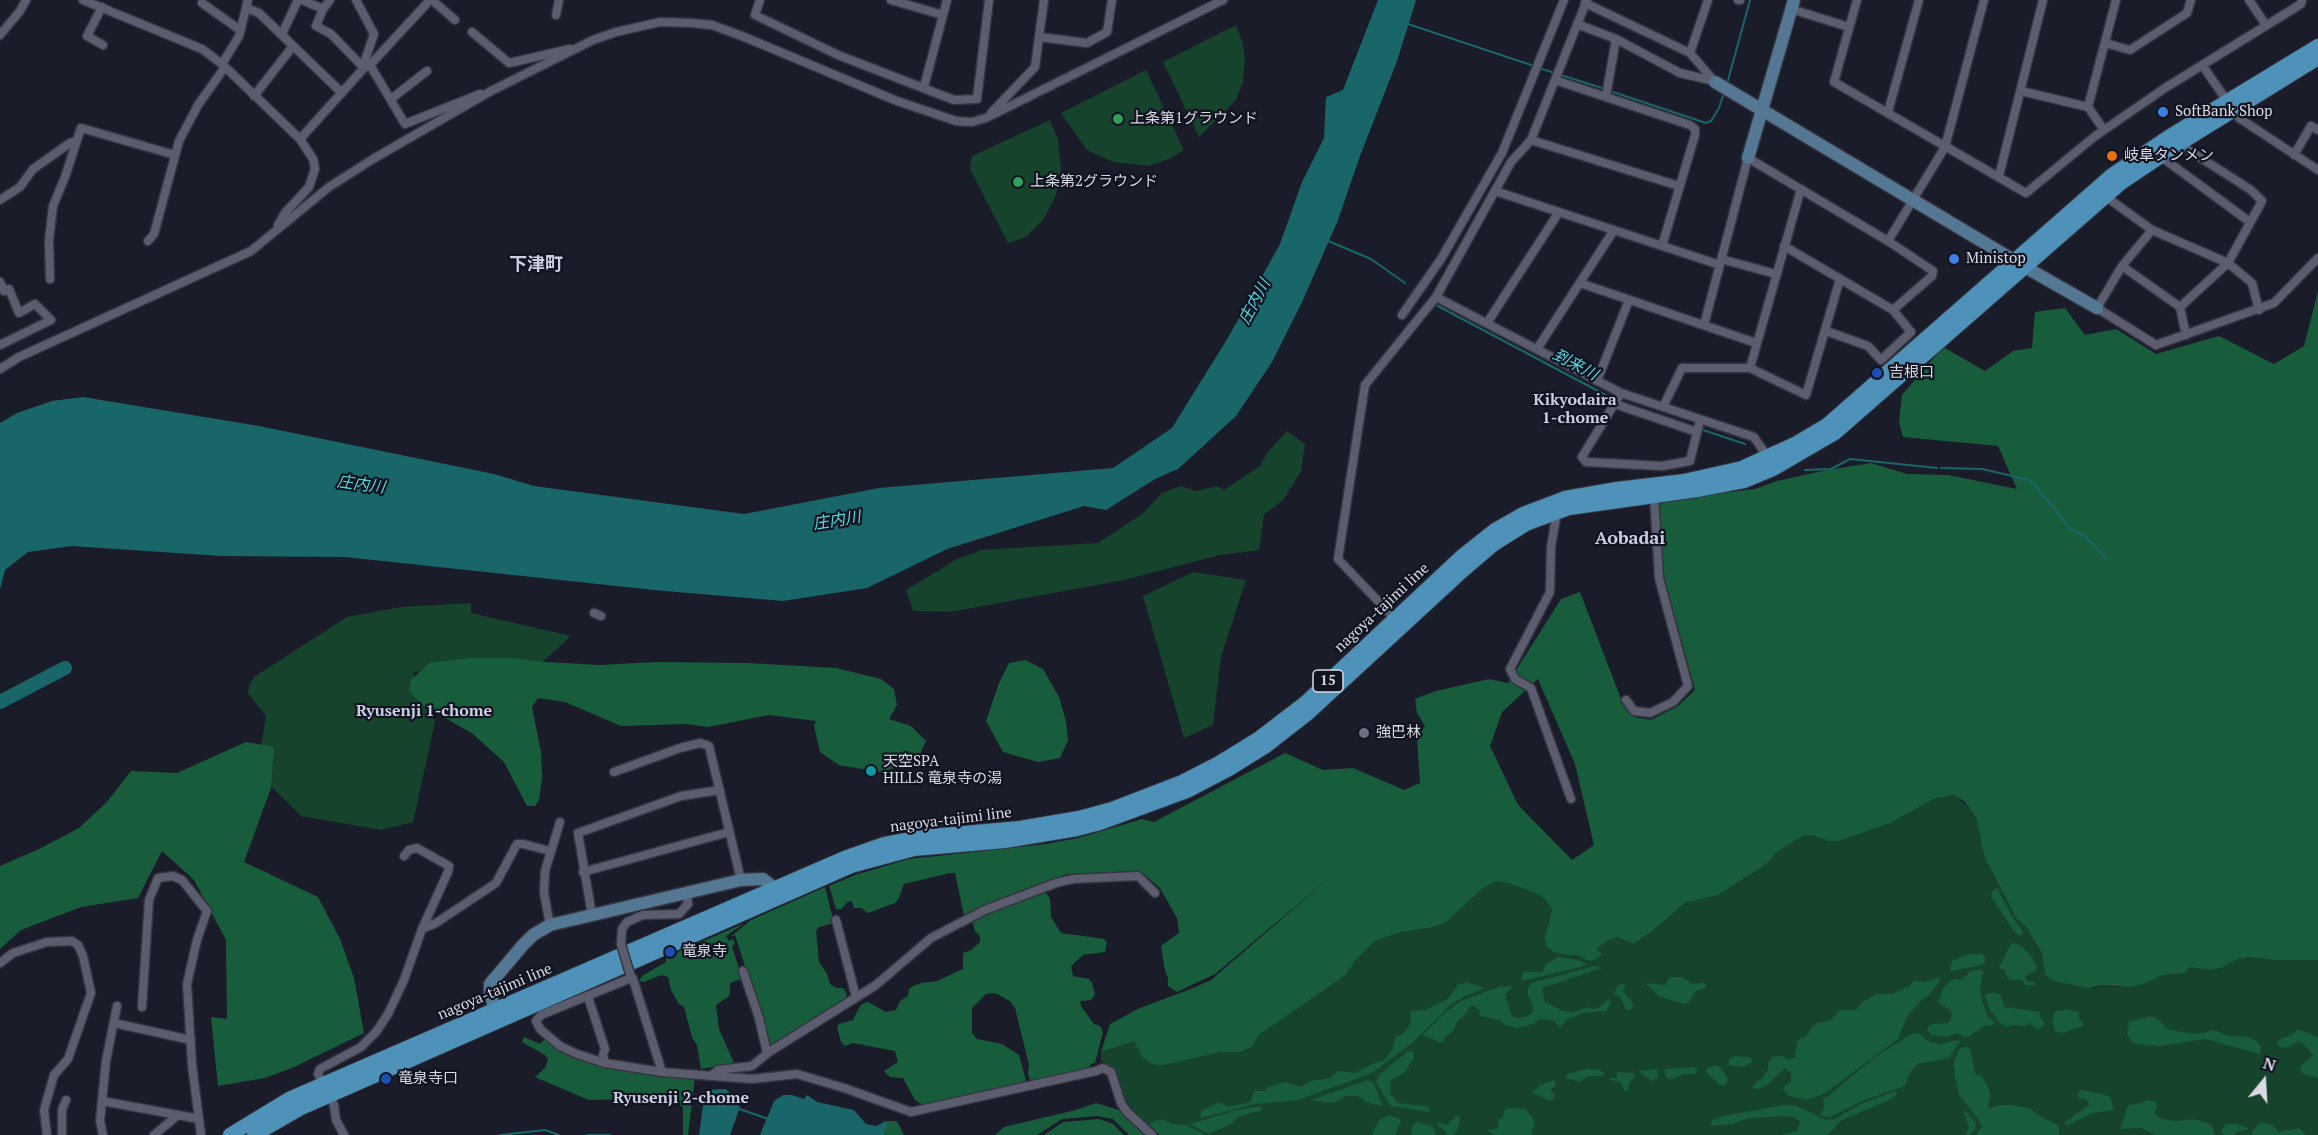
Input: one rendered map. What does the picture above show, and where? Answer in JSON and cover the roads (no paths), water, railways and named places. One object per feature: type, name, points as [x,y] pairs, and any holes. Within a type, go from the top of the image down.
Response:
[{"type":"main road","name":"nagoya-tajimi line","points":[[230,1135],[274,1107],[326,1091],[846,857],[884,844],[928,836],[1000,831],[1057,822],[1112,809],[1182,782],[1220,763],[1305,703],[1494,544],[1526,524],[1569,508],[1697,490],[1744,480],[1771,464],[1795,444],[1839,416],[2019,263],[2105,196],[2318,46]]},
{"type":"main road","name":"nagoya-tajimi line","points":[[2019,263],[2112,175],[2318,58]]},
{"type":"main road","name":"nagoya-tajimi line","points":[[499,1014],[851,866],[914,849],[1005,841],[1077,829],[1100,823],[1187,791],[1266,746],[1308,714],[1461,557],[1495,530],[1523,514],[1565,498],[1771,464]]},
{"type":"main road","name":"nagoya-tajimi line","points":[[254,1135],[326,1091]]},
{"type":"street","points":[[0,35],[26,0]]},
{"type":"street","points":[[83,0],[202,49],[223,65],[300,139],[313,159],[315,169],[313,180],[285,213],[277,228]]},
{"type":"street","points":[[282,34],[300,0],[323,9]]},
{"type":"street","points":[[330,0],[323,9],[316,26],[331,34],[366,66],[391,99],[405,124],[472,96],[491,91]]},
{"type":"street","points":[[356,0],[374,34],[366,66]]},
{"type":"street","points":[[300,139],[366,66],[431,0],[455,20]]},
{"type":"street","points":[[556,15],[559,0]]},
{"type":"street","points":[[760,0],[755,15],[838,55],[954,100],[977,99],[989,0]]},
{"type":"street","points":[[891,0],[943,15]]},
{"type":"street","points":[[924,87],[948,0]]},
{"type":"street","points":[[986,118],[1035,67],[1044,0]]},
{"type":"street","points":[[1040,37],[1087,43],[1107,32],[1112,0]]},
{"type":"street","points":[[0,369],[19,357],[250,251],[329,187],[491,91],[616,32],[643,25],[675,22],[712,26],[742,36],[928,112],[966,122],[986,118],[1222,0]]},
{"type":"street","points":[[1402,315],[1441,259],[1502,153],[1564,0]]},
{"type":"street","points":[[1690,53],[1708,0]]},
{"type":"street","points":[[1857,0],[1834,82],[2026,193],[2104,130],[2165,88],[2301,4],[2302,0]]},
{"type":"street","points":[[1888,112],[1919,0]]},
{"type":"street","points":[[1888,241],[1945,147],[1984,0]]},
{"type":"street","points":[[1999,176],[2043,0]]},
{"type":"street","points":[[2088,106],[2116,0]]},
{"type":"street","points":[[2105,42],[2130,50],[2187,13],[2191,0]]},
{"type":"street","points":[[2249,0],[2266,26]]},
{"type":"street","points":[[1399,622],[1338,559],[1365,385],[1436,297],[1511,162],[1531,140],[1586,2],[1690,53],[1722,85],[2156,345],[2274,303],[2318,258]]},
{"type":"street","points":[[202,3],[240,30]]},
{"type":"street","points":[[148,241],[154,234],[175,155],[188,122],[223,65],[240,30],[247,4],[282,34],[342,93]]},
{"type":"street","points":[[1704,325],[1761,109],[1792,5],[1849,27]]},
{"type":"street","points":[[102,7],[87,36],[103,45]]},
{"type":"street","points":[[1577,24],[1616,39],[1680,73],[1722,85]]},
{"type":"street","points":[[472,33],[509,63],[569,48],[572,51]]},
{"type":"street","points":[[1606,96],[1616,39]]},
{"type":"street","points":[[254,96],[293,46]]},
{"type":"street","points":[[2202,65],[2239,118],[2318,170]]},
{"type":"street","points":[[391,99],[427,71]]},
{"type":"street","points":[[1555,79],[1690,125],[1695,129],[1662,246]]},
{"type":"street","points":[[2021,91],[2088,106],[2104,130]]},
{"type":"street","points":[[2294,155],[2311,126],[2318,130]]},
{"type":"street","points":[[50,279],[49,240],[53,206],[81,128],[175,155]]},
{"type":"street","points":[[1531,140],[1679,186]]},
{"type":"street","points":[[0,200],[20,187],[33,169],[76,141]]},
{"type":"street","points":[[2179,144],[2251,190],[2262,201],[2228,263],[2180,307]]},
{"type":"street","points":[[2160,156],[2250,222]]},
{"type":"street","points":[[1748,158],[1888,241],[1933,271],[1932,276],[1893,310]]},
{"type":"street","points":[[1750,368],[1801,189]]},
{"type":"street","points":[[1496,191],[1662,246],[1776,274]]},
{"type":"street","points":[[2105,196],[2152,230],[2228,263],[2252,284],[2259,310]]},
{"type":"street","points":[[1487,323],[1558,212]]},
{"type":"street","points":[[1537,350],[1614,230]]},
{"type":"street","points":[[2097,308],[2122,266],[2152,230]]},
{"type":"street","points":[[1784,246],[1893,310],[1911,332],[1881,360],[1868,346],[1826,331]]},
{"type":"street","points":[[2122,266],[2180,307],[2186,335]]},
{"type":"street","points":[[1662,407],[1682,368],[1750,368],[1806,395],[1840,279]]},
{"type":"street","points":[[0,282],[4,291],[9,289],[19,314],[36,304],[51,320],[0,345]]},
{"type":"street","points":[[1580,283],[1756,343]]},
{"type":"street","points":[[1436,297],[1597,381],[1617,400],[1699,427],[1754,437],[1771,464]]},
{"type":"street","points":[[1597,381],[1629,300]]},
{"type":"street","points":[[1617,400],[1662,407],[1699,427]]},
{"type":"street","points":[[1617,400],[1582,457],[1586,462],[1662,466],[1690,461],[1699,427]]},
{"type":"street","points":[[1626,700],[1634,711],[1650,713],[1672,702],[1688,686],[1659,578],[1654,495]]},
{"type":"street","points":[[1557,512],[1551,547],[1550,592],[1510,669],[1515,679],[1532,688],[1571,799]]},
{"type":"street","points":[[614,772],[693,744],[710,746],[741,880]]},
{"type":"street","points":[[591,915],[578,833],[681,796],[720,790]]},
{"type":"street","points":[[550,926],[544,893],[545,871],[560,822]]},
{"type":"street","points":[[583,872],[729,832]]},
{"type":"street","points":[[422,929],[436,923],[496,883],[517,844],[550,851]]},
{"type":"street","points":[[344,1135],[336,1120],[334,1105],[318,1074],[320,1069],[361,1047],[376,1032],[388,1014],[404,981],[422,929],[449,866],[417,848],[409,850],[404,856]]},
{"type":"street","points":[[142,1007],[149,900],[158,878],[173,876],[182,880],[207,911],[197,940],[187,984],[201,1135]]},
{"type":"street","points":[[710,1076],[718,1070],[752,1065],[767,1053],[876,985],[931,938],[986,910],[1056,883],[1073,879],[1138,876],[1155,893]]},
{"type":"street","points":[[499,1014],[490,994],[490,984],[533,935],[550,926],[741,880],[763,879],[774,888]]},
{"type":"street","points":[[662,1072],[621,944],[622,929],[627,922],[643,915],[679,914],[686,909],[688,904],[687,894]]},
{"type":"street","points":[[836,920],[856,997]]},
{"type":"street","points":[[0,963],[13,953],[55,941],[75,943],[83,956],[91,993],[68,1059],[54,1075],[44,1110],[46,1135]]},
{"type":"street","points":[[743,971],[759,1018],[767,1053]]},
{"type":"street","points":[[630,976],[588,997],[541,1015],[536,1021],[540,1029],[560,1046],[605,1063],[662,1072],[752,1079],[797,1074],[911,1112],[1103,1068],[1111,1072],[1120,1103],[1152,1135]]},
{"type":"street","points":[[588,997],[605,1049],[603,1055],[605,1063]]},
{"type":"street","points":[[103,1135],[100,1121],[106,1061],[117,1006]]},
{"type":"street","points":[[114,1023],[191,1040]]},
{"type":"street","points":[[62,1135],[62,1110],[66,1100]]},
{"type":"street","points":[[102,1101],[199,1119]]},
{"type":"street","points":[[154,1135],[178,1115]]},
{"type":"water","name":"庄内川","points":[[1378,0],[1416,0],[1397,61],[1338,220],[1303,300],[1272,362],[1236,416],[1178,469],[1155,479],[1106,510],[1084,506],[947,549],[867,588],[783,601],[654,590],[345,557],[221,556],[72,546],[28,552],[5,570],[0,589],[0,423],[17,413],[52,401],[83,397],[259,426],[494,474],[534,486],[744,514],[879,488],[1113,468],[1172,428],[1229,336],[1280,244],[1302,182],[1324,138],[1326,97],[1343,90]]},
{"type":"water","points":[[726,1089],[732,1095],[739,1096],[737,1103],[740,1107],[730,1135],[699,1135],[705,1090]]},
{"type":"water","points":[[783,1095],[804,1099],[807,1095],[817,1102],[854,1110],[866,1124],[876,1126],[886,1121],[888,1127],[884,1132],[885,1135],[760,1135],[774,1101]]},
{"type":"waterway","points":[[1727,84],[1750,0]]},
{"type":"waterway","points":[[1408,24],[1534,66]]},
{"type":"waterway","points":[[1539,68],[1605,89]]},
{"type":"waterway","points":[[1610,91],[1706,123],[1711,121],[1719,108],[1724,92]]},
{"type":"waterway","name":"到来川","points":[[1326,240],[1371,259],[1405,283]]},
{"type":"waterway","name":"到来川","points":[[1434,304],[1615,400]]},
{"type":"waterway","name":"到来川","points":[[1700,429],[1745,444]]},
{"type":"waterway","points":[[1805,470],[1831,469],[1850,459],[1937,468]]},
{"type":"waterway","points":[[1941,468],[1982,469],[2030,480],[2069,528],[2086,537],[2106,558]]},
{"type":"waterway","points":[[0,702],[65,668]]},
{"type":"waterway","points":[[737,1108],[768,1119]]},
{"type":"waterway","points":[[500,1135],[545,1130],[559,1135]]},
{"type":"waterway","points":[[587,1135],[610,1135]]},
{"type":"place","name":"SoftBank Shop","points":[[2163,112]]},
{"type":"place","name":"上条第1グラウンド","points":[[1118,119]]},
{"type":"place","name":"岐阜タンメン","points":[[2112,156]]},
{"type":"place","name":"上条第2グラウンド","points":[[1018,182]]},
{"type":"place","name":"Ministop","points":[[1954,259]]},
{"type":"place","name":"吉根口","points":[[1877,373]]},
{"type":"place","name":"強巴林","points":[[1364,733]]},
{"type":"place","name":"天空SPA HILLS 竜泉寺の湯","points":[[871,771]]},
{"type":"place","name":"竜泉寺","points":[[670,952]]},
{"type":"place","name":"竜泉寺口","points":[[386,1079]]},
{"type":"district","name":"下津町","points":[[536,265]]},
{"type":"district","name":"Kikyodaira 1-chome","points":[[1575,409]]},
{"type":"district","name":"Aobadai","points":[[1630,539]]},
{"type":"district","name":"Ryusenji 1-chome","points":[[424,711]]},
{"type":"district","name":"Ryusenji 2-chome","points":[[681,1098]]}]
